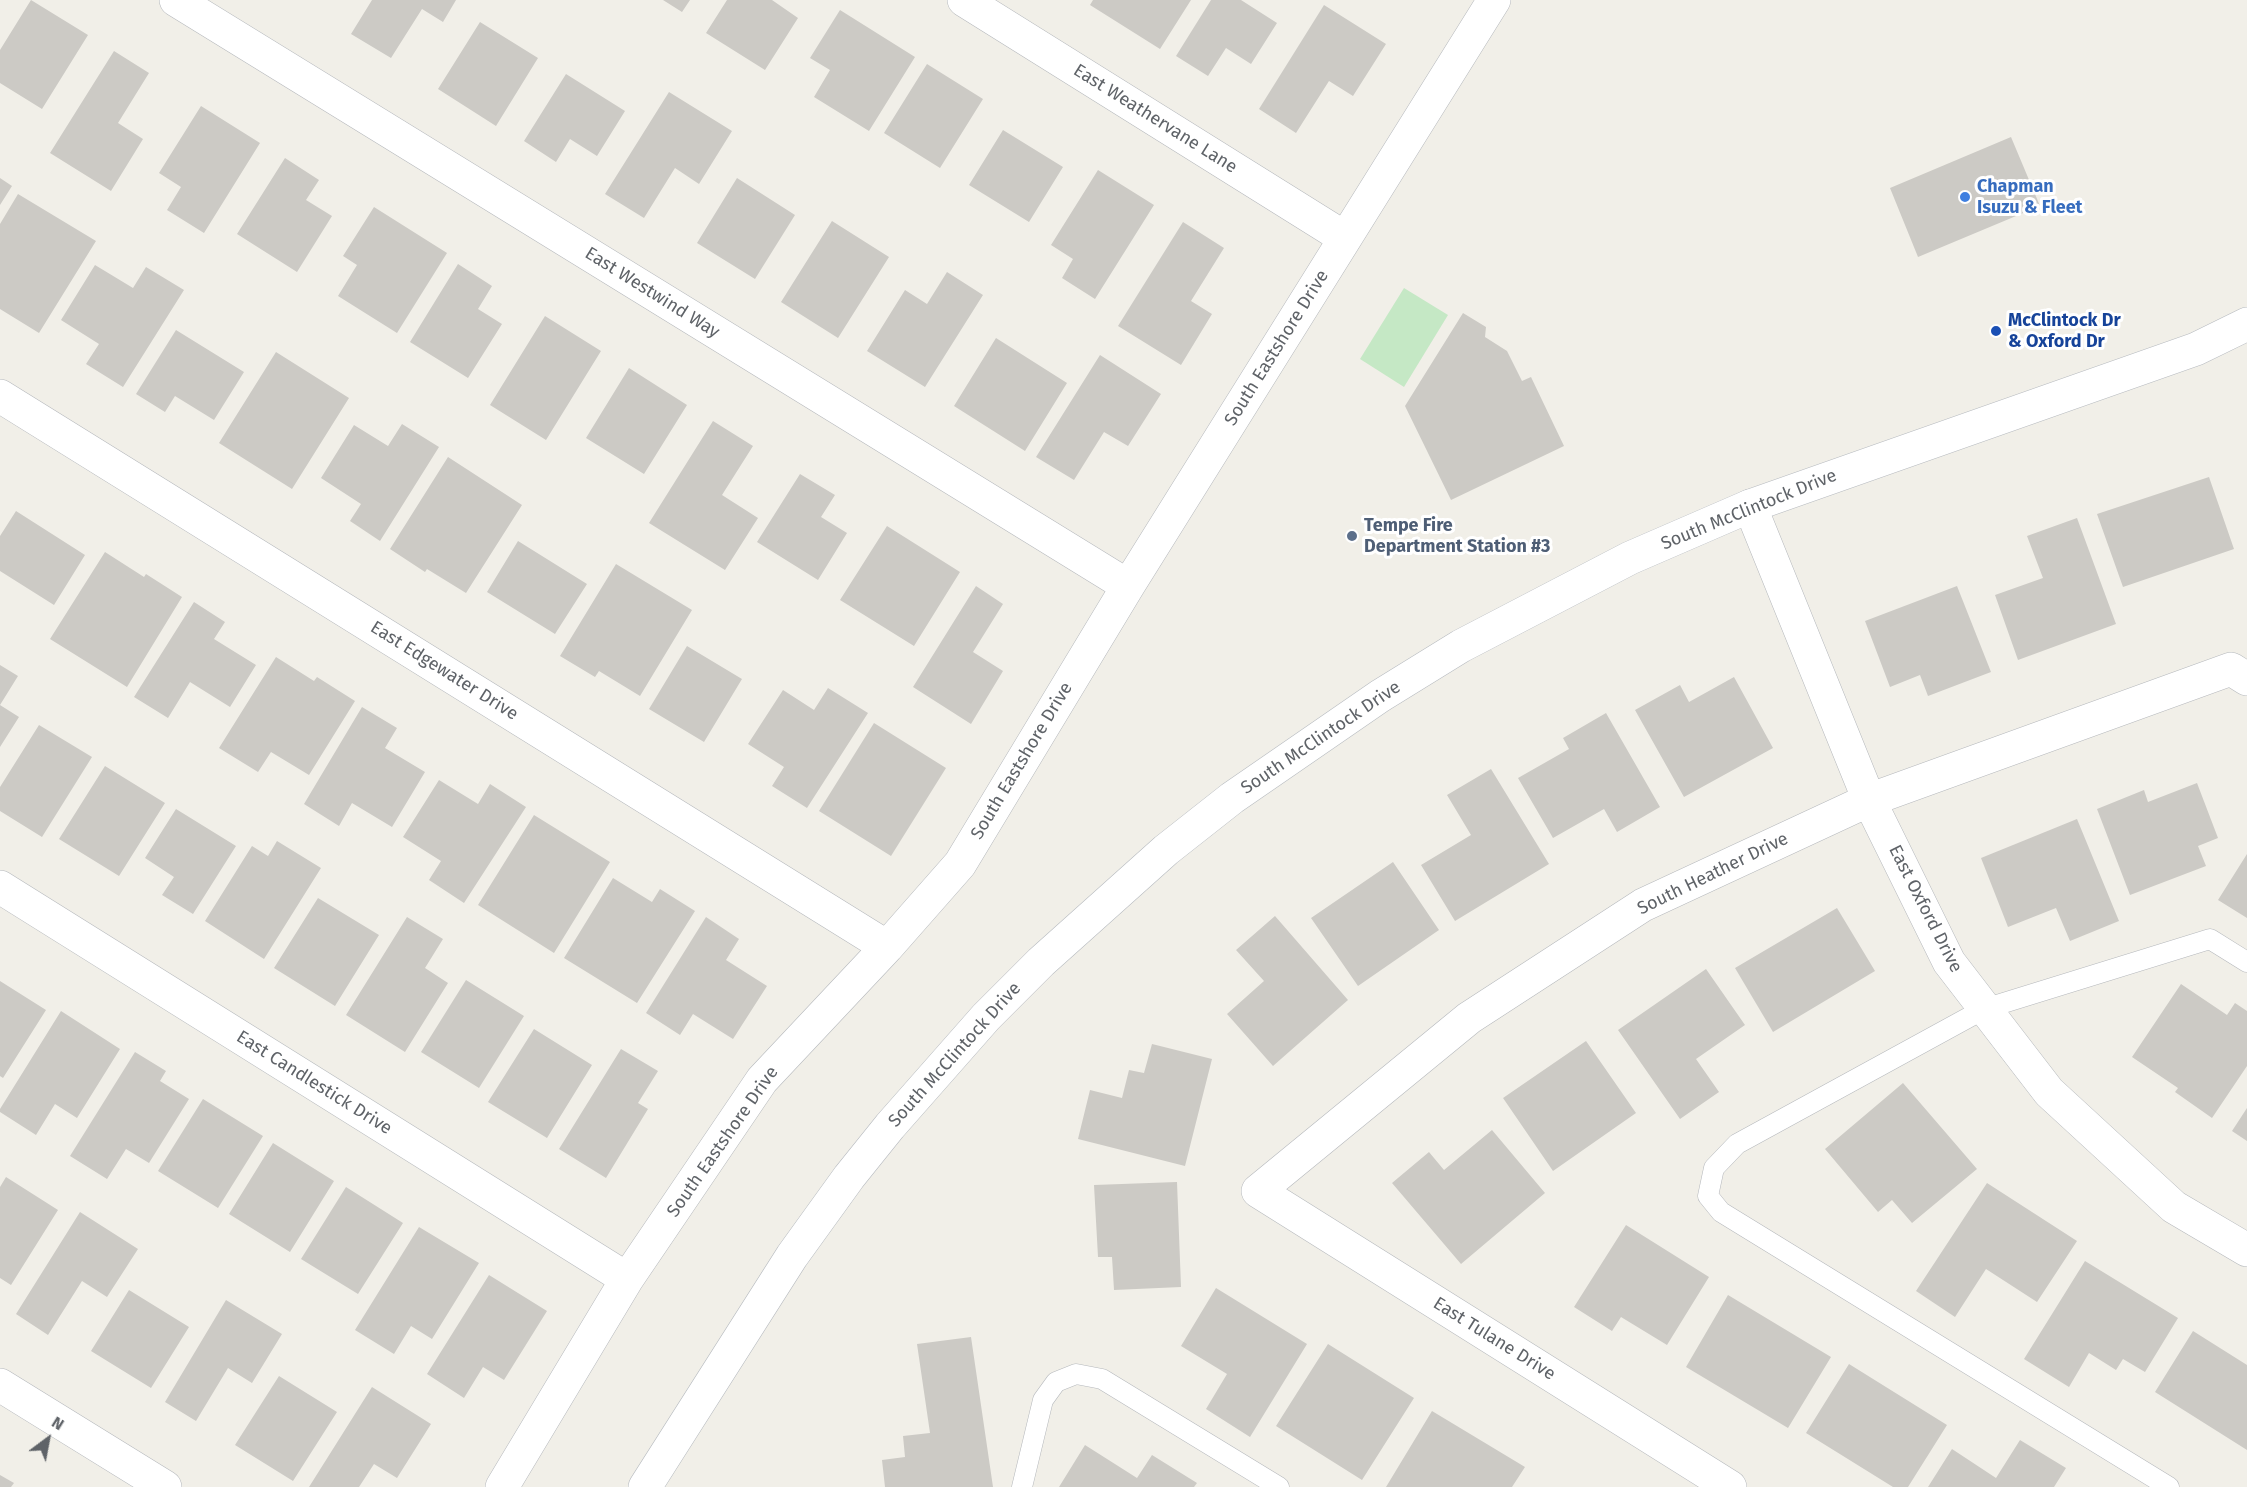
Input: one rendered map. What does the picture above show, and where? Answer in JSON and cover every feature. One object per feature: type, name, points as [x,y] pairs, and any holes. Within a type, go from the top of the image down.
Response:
[{"type":"street","name":"East Westwind Way","points":[[176,0],[1128,586]]},
{"type":"street","name":"East Weathervane Lane","points":[[964,0],[1345,238]]},
{"type":"street","name":"South Eastshore Drive","points":[[502,1487],[627,1279],[762,1080],[887,947],[960,864],[1128,586],[1494,0]]},
{"type":"street","name":"South McClintock Drive","points":[[645,1487],[780,1274],[849,1178],[897,1118],[986,1017],[1041,962],[1166,850],[1232,798],[1370,702],[1461,646],[1539,603],[1630,558],[1750,506],[2196,349],[2247,324]]},
{"type":"street","name":"East Edgewater Drive","points":[[0,396],[887,947]]},
{"type":"street","name":"East Oxford Drive","points":[[1750,506],[1869,800],[1949,962],[2049,1092],[2174,1207],[2247,1250]]},
{"type":"street","name":"South Heather Drive","points":[[1258,1191],[1469,1018],[1643,905],[1869,800],[2239,674]]},
{"type":"street","name":"East Candlestick Drive","points":[[0,887],[627,1279]]},
{"type":"street","name":"East Tulane Drive","points":[[1258,1191],[1730,1487]]},
{"type":"street","points":[[0,1384],[165,1487]]},
{"type":"lane","points":[[2169,1487],[1721,1212],[1708,1196],[1714,1168],[1737,1144],[1984,1008],[2210,939],[2247,962]]},
{"type":"lane","points":[[1022,1487],[1043,1400],[1056,1382],[1076,1374],[1102,1379],[1279,1487]]},
{"type":"green space","points":[[1404,288],[1448,315],[1404,387],[1360,359]]},
{"type":"building","points":[[31,0],[88,35],[42,109],[0,83],[0,50]]},
{"type":"building","points":[[372,0],[456,0],[443,22],[422,9],[391,58],[351,34]]},
{"type":"building","points":[[663,0],[690,0],[682,12]]},
{"type":"building","points":[[727,0],[772,0],[798,18],[765,70],[706,33]]},
{"type":"building","points":[[1093,0],[1191,0],[1160,49],[1090,5]]},
{"type":"building","points":[[1211,0],[1241,0],[1277,23],[1251,64],[1226,48],[1208,76],[1176,56]]},
{"type":"building","points":[[1324,5],[1386,44],[1353,96],[1329,81],[1296,133],[1259,109]]},
{"type":"building","points":[[840,10],[915,57],[869,131],[814,97],[830,70],[810,58]]},
{"type":"building","points":[[480,22],[538,58],[496,126],[438,89]]},
{"type":"building","points":[[114,51],[149,73],[118,123],[143,139],[111,191],[50,153]]},
{"type":"building","points":[[927,64],[983,99],[940,168],[884,133]]},
{"type":"building","points":[[566,74],[625,111],[597,156],[570,139],[556,162],[524,141]]},
{"type":"building","points":[[669,92],[732,131],[699,184],[675,168],[644,218],[605,194]]},
{"type":"building","points":[[201,106],[260,143],[204,233],[167,210],[181,187],[159,173]]},
{"type":"building","points":[[1003,130],[1063,167],[1029,222],[969,185]]},
{"type":"building","name":"Chapman Isuzu & Fleet","points":[[2011,137],[2040,206],[1918,257],[1890,188]]},
{"type":"building","points":[[285,158],[319,180],[306,200],[332,216],[297,272],[237,234]]},
{"type":"building","points":[[1098,170],[1154,205],[1095,299],[1062,278],[1073,259],[1051,245]]},
{"type":"building","points":[[0,178],[12,186],[0,205]]},
{"type":"building","points":[[737,178],[795,215],[755,279],[697,243]]},
{"type":"building","points":[[18,194],[96,241],[39,333],[0,309],[0,224]]},
{"type":"building","points":[[374,207],[447,253],[397,333],[338,296],[357,265],[343,256]]},
{"type":"building","points":[[832,221],[889,257],[838,338],[781,302]]},
{"type":"building","points":[[1183,222],[1224,248],[1191,301],[1212,314],[1181,365],[1118,326]]},
{"type":"building","points":[[458,264],[492,286],[478,309],[502,324],[468,378],[410,342]]},
{"type":"building","points":[[95,265],[133,288],[146,267],[184,290],[123,387],[86,364],[99,344],[61,320]]},
{"type":"building","points":[[947,272],[983,295],[925,387],[867,351],[905,290],[927,304]]},
{"type":"building","points":[[1463,313],[1486,327],[1485,337],[1507,351],[1522,381],[1531,377],[1564,446],[1451,500],[1405,406]]},
{"type":"building","points":[[545,316],[601,351],[546,440],[490,405]]},
{"type":"building","points":[[176,330],[244,372],[214,420],[175,396],[165,412],[136,394]]},
{"type":"building","points":[[996,338],[1067,383],[1025,451],[954,406]]},
{"type":"building","points":[[276,352],[349,398],[292,489],[219,443]]},
{"type":"building","points":[[1100,355],[1161,394],[1128,446],[1104,432],[1074,480],[1036,457]]},
{"type":"building","points":[[629,368],[687,405],[644,474],[586,438]]},
{"type":"building","points":[[713,421],[753,446],[722,495],[758,518],[725,570],[649,523]]},
{"type":"building","points":[[402,424],[439,447],[380,541],[350,521],[361,504],[321,478],[354,425],[388,446]]},
{"type":"building","points":[[448,457],[522,505],[466,593],[427,569],[425,572],[390,549]]},
{"type":"building","points":[[800,474],[835,495],[821,517],[847,533],[818,580],[757,542]]},
{"type":"building","points":[[2209,477],[2234,549],[2123,587],[2097,514]]},
{"type":"building","points":[[16,511],[85,555],[54,605],[0,571],[0,536]]},
{"type":"building","points":[[2077,518],[2116,624],[2018,660],[1995,595],[2043,578],[2027,536]]},
{"type":"building","points":[[887,526],[960,572],[914,646],[840,600]]},
{"type":"building","points":[[518,541],[587,584],[555,634],[487,592]]},
{"type":"building","points":[[105,552],[144,577],[146,574],[182,597],[127,687],[50,639]]},
{"type":"building","points":[[616,564],[692,610],[640,696],[599,671],[595,677],[560,656]]},
{"type":"building","points":[[976,586],[1003,604],[973,652],[1003,671],[971,724],[913,687]]},
{"type":"building","points":[[1957,586],[1991,672],[1928,696],[1920,675],[1890,687],[1865,621]]},
{"type":"building","points":[[194,602],[225,622],[214,639],[256,665],[230,707],[190,682],[168,718],[134,697]]},
{"type":"building","points":[[687,646],[742,679],[704,742],[649,709]]},
{"type":"building","points":[[276,657],[314,681],[317,677],[355,701],[309,775],[271,752],[258,772],[219,748]]},
{"type":"building","points":[[0,665],[18,676],[0,705]]},
{"type":"building","points":[[1734,677],[1773,748],[1684,797],[1635,710],[1680,685],[1689,702]]},
{"type":"building","points":[[828,688],[868,713],[807,808],[772,786],[784,767],[748,744],[783,690],[814,710]]},
{"type":"building","points":[[0,705],[19,717],[0,747]]},
{"type":"building","points":[[362,707],[397,728],[385,748],[425,772],[392,827],[352,803],[339,826],[304,804]]},
{"type":"building","points":[[1606,713],[1660,807],[1617,832],[1604,809],[1553,838],[1518,778],[1569,749],[1563,738]]},
{"type":"building","points":[[874,723],[946,768],[891,856],[819,811]]},
{"type":"building","points":[[39,725],[92,757],[42,837],[0,811],[0,787]]},
{"type":"building","points":[[105,766],[165,803],[119,876],[59,839]]},
{"type":"building","points":[[1491,769],[1549,864],[1455,921],[1421,865],[1471,835],[1447,795]]},
{"type":"building","points":[[439,780],[478,804],[490,784],[526,807],[464,903],[429,880],[441,861],[403,837]]},
{"type":"building","points":[[2197,783],[2218,838],[2198,846],[2206,866],[2130,895],[2097,809],[2144,790],[2148,802]]},
{"type":"building","points":[[176,809],[236,846],[193,914],[162,895],[174,877],[145,858]]},
{"type":"building","points":[[534,815],[610,862],[554,953],[478,905]]},
{"type":"building","points":[[2077,819],[2119,921],[2070,941],[2056,908],[2008,927],[1981,858]]},
{"type":"building","points":[[277,841],[321,868],[264,959],[205,921],[252,846],[268,856]]},
{"type":"building","points":[[2247,854],[2247,918],[2218,900]]},
{"type":"building","points":[[1393,862],[1439,930],[1358,986],[1311,918]]},
{"type":"building","points":[[613,878],[652,902],[660,889],[695,911],[637,1003],[564,958]]},
{"type":"building","points":[[318,898],[379,935],[335,1006],[274,968]]},
{"type":"building","points":[[1837,908],[1875,971],[1773,1032],[1735,968]]},
{"type":"building","points":[[1275,916],[1348,1000],[1273,1066],[1227,1014],[1264,981],[1236,950]]},
{"type":"building","points":[[407,917],[443,939],[425,968],[448,983],[405,1052],[346,1015]]},
{"type":"building","points":[[706,917],[739,939],[726,960],[767,986],[733,1039],[693,1014],[680,1035],[646,1013]]},
{"type":"building","points":[[1706,969],[1745,1025],[1696,1059],[1719,1092],[1680,1119],[1618,1030]]},
{"type":"building","points":[[466,980],[524,1016],[479,1088],[421,1052]]},
{"type":"building","points":[[0,981],[46,1010],[3,1078],[0,1076]]},
{"type":"building","points":[[2181,984],[2227,1015],[2235,1003],[2247,1011],[2247,1066],[2212,1118],[2175,1092],[2178,1088],[2132,1057]]},
{"type":"building","points":[[61,1011],[120,1049],[77,1118],[55,1104],[36,1135],[0,1112],[0,1109]]},
{"type":"building","points":[[534,1029],[592,1065],[547,1138],[488,1102]]},
{"type":"building","points":[[1586,1041],[1636,1113],[1553,1171],[1503,1098]]},
{"type":"building","points":[[1152,1044],[1212,1059],[1185,1166],[1078,1139],[1090,1090],[1122,1098],[1129,1070],[1144,1073]]},
{"type":"building","points":[[621,1049],[658,1071],[638,1103],[648,1109],[606,1178],[559,1149]]},
{"type":"building","points":[[135,1052],[166,1071],[160,1081],[189,1099],[149,1163],[126,1149],[107,1179],[70,1156]]},
{"type":"building","points":[[1903,1083],[1977,1169],[1912,1223],[1892,1200],[1878,1212],[1825,1149]]},
{"type":"building","points":[[203,1099],[263,1136],[218,1208],[158,1171]]},
{"type":"building","points":[[2247,1108],[2247,1141],[2232,1131]]},
{"type":"building","points":[[1492,1130],[1545,1193],[1461,1264],[1392,1183],[1429,1152],[1444,1170]]},
{"type":"building","points":[[273,1143],[334,1181],[290,1252],[229,1214]]},
{"type":"building","points":[[6,1177],[58,1210],[11,1285],[0,1278],[0,1187]]},
{"type":"building","points":[[1177,1182],[1181,1287],[1114,1290],[1112,1257],[1098,1257],[1094,1185]]},
{"type":"building","points":[[1987,1183],[2077,1241],[2037,1302],[1986,1269],[1955,1317],[1916,1291]]},
{"type":"building","points":[[346,1187],[403,1223],[358,1294],[301,1259]]},
{"type":"building","points":[[80,1212],[138,1249],[107,1297],[82,1281],[48,1335],[16,1314]]},
{"type":"building","points":[[1626,1225],[1709,1277],[1667,1345],[1621,1317],[1612,1331],[1574,1307]]},
{"type":"building","points":[[419,1227],[479,1263],[432,1339],[411,1326],[394,1354],[355,1330]]},
{"type":"building","points":[[2085,1261],[2178,1318],[2145,1372],[2123,1359],[2116,1370],[2089,1353],[2069,1387],[2024,1359]]},
{"type":"building","points":[[489,1275],[547,1311],[504,1380],[483,1367],[464,1398],[427,1374]]},
{"type":"building","points":[[1216,1288],[1307,1344],[1250,1437],[1206,1409],[1227,1374],[1181,1346]]},
{"type":"building","points":[[129,1290],[189,1327],[151,1388],[91,1351]]},
{"type":"building","points":[[1728,1295],[1831,1357],[1788,1428],[1686,1367]]},
{"type":"building","points":[[226,1300],[282,1334],[252,1383],[228,1368],[196,1421],[165,1402]]},
{"type":"building","points":[[2193,1331],[2247,1365],[2247,1450],[2155,1392]]},
{"type":"building","points":[[971,1337],[993,1487],[885,1487],[882,1460],[905,1457],[903,1436],[930,1433],[917,1344]]},
{"type":"building","points":[[1328,1344],[1414,1398],[1362,1480],[1276,1426]]},
{"type":"building","points":[[1849,1364],[1947,1425],[1908,1487],[1893,1487],[1806,1433]]},
{"type":"building","points":[[279,1376],[337,1412],[293,1481],[235,1445]]},
{"type":"building","points":[[372,1387],[431,1424],[397,1478],[374,1464],[359,1487],[309,1487]]},
{"type":"building","points":[[1432,1411],[1525,1467],[1512,1487],[1386,1487]]},
{"type":"building","points":[[2020,1440],[2066,1468],[2054,1487],[1928,1487],[1952,1449],[1996,1478]]},
{"type":"building","points":[[1085,1445],[1137,1478],[1152,1455],[1197,1483],[1194,1487],[1059,1487]]},
{"type":"building","points":[[0,1475],[14,1483],[11,1487],[0,1487]]},
{"type":"place","name":"Chapman Isuzu & Fleet","points":[[1965,197]]},
{"type":"place","name":"McClintock Dr & Oxford Dr","points":[[1996,331]]},
{"type":"place","name":"Tempe Fire Department Station #3","points":[[1352,536]]}]
